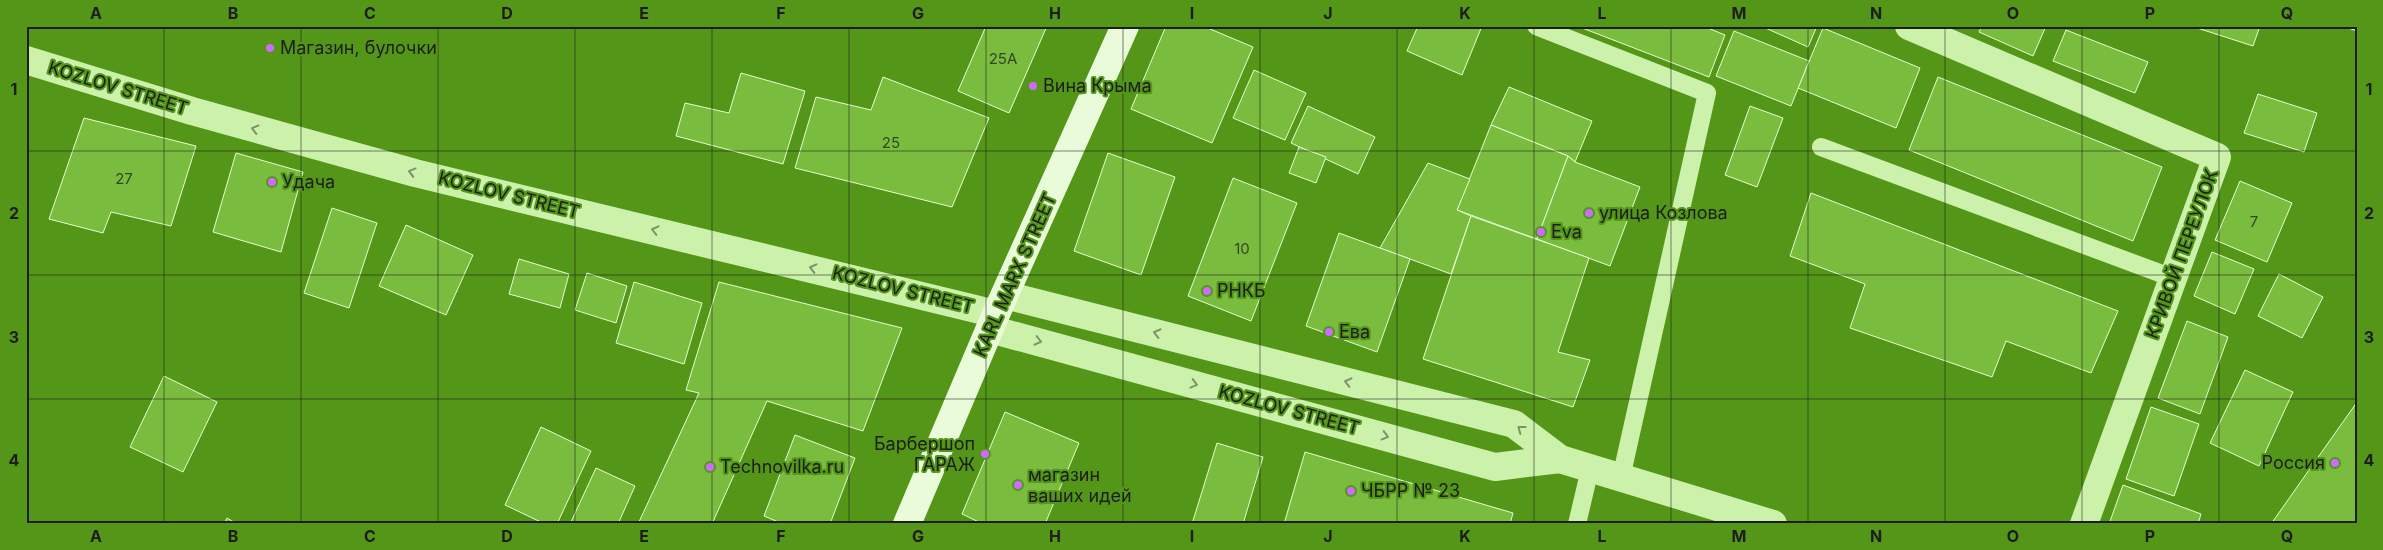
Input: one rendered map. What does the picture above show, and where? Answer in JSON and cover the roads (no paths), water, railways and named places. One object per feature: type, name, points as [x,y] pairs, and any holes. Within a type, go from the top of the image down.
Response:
[{"type":"main road","name":"KARL MARX STREET","points":[[907,524],[997,313],[1125,26]]},
{"type":"street","name":"КРИВОЙ ПЕРЕУЛОК","points":[[1909,26],[2217,157],[2084,524]]},
{"type":"street","name":"KOZLOV STREET","points":[[26,60],[192,111],[415,173],[997,313],[1514,424],[1560,459],[1774,524]]},
{"type":"street","name":"KOZLOV STREET","points":[[997,313],[1495,467],[1560,459]]},
{"type":"lane","points":[[1536,26],[1707,93],[1621,478]]},
{"type":"lane","points":[[1821,147],[2173,278]]},
{"type":"lane","points":[[1577,524],[1590,468]]},
{"type":"place","name":"Магазин, булочки","points":[[270,48]]},
{"type":"place","name":"Вина Крыма","points":[[1033,86]]},
{"type":"place","name":"Удача","points":[[272,182]]},
{"type":"place","name":"улица Козлова","points":[[1589,213]]},
{"type":"place","name":"Eva","points":[[1541,232]]},
{"type":"place","name":"РНКБ","points":[[1207,291]]},
{"type":"place","name":"Ева","points":[[1329,332]]},
{"type":"place","name":"Барбершоп ГАРАЖ","points":[[985,454]]},
{"type":"place","name":"Россия","points":[[2335,463]]},
{"type":"place","name":"Technovilka.ru","points":[[710,467]]},
{"type":"place","name":"магазин ваших идей","points":[[1018,485]]},
{"type":"place","name":"ЧБРР № 23","points":[[1351,491]]}]
